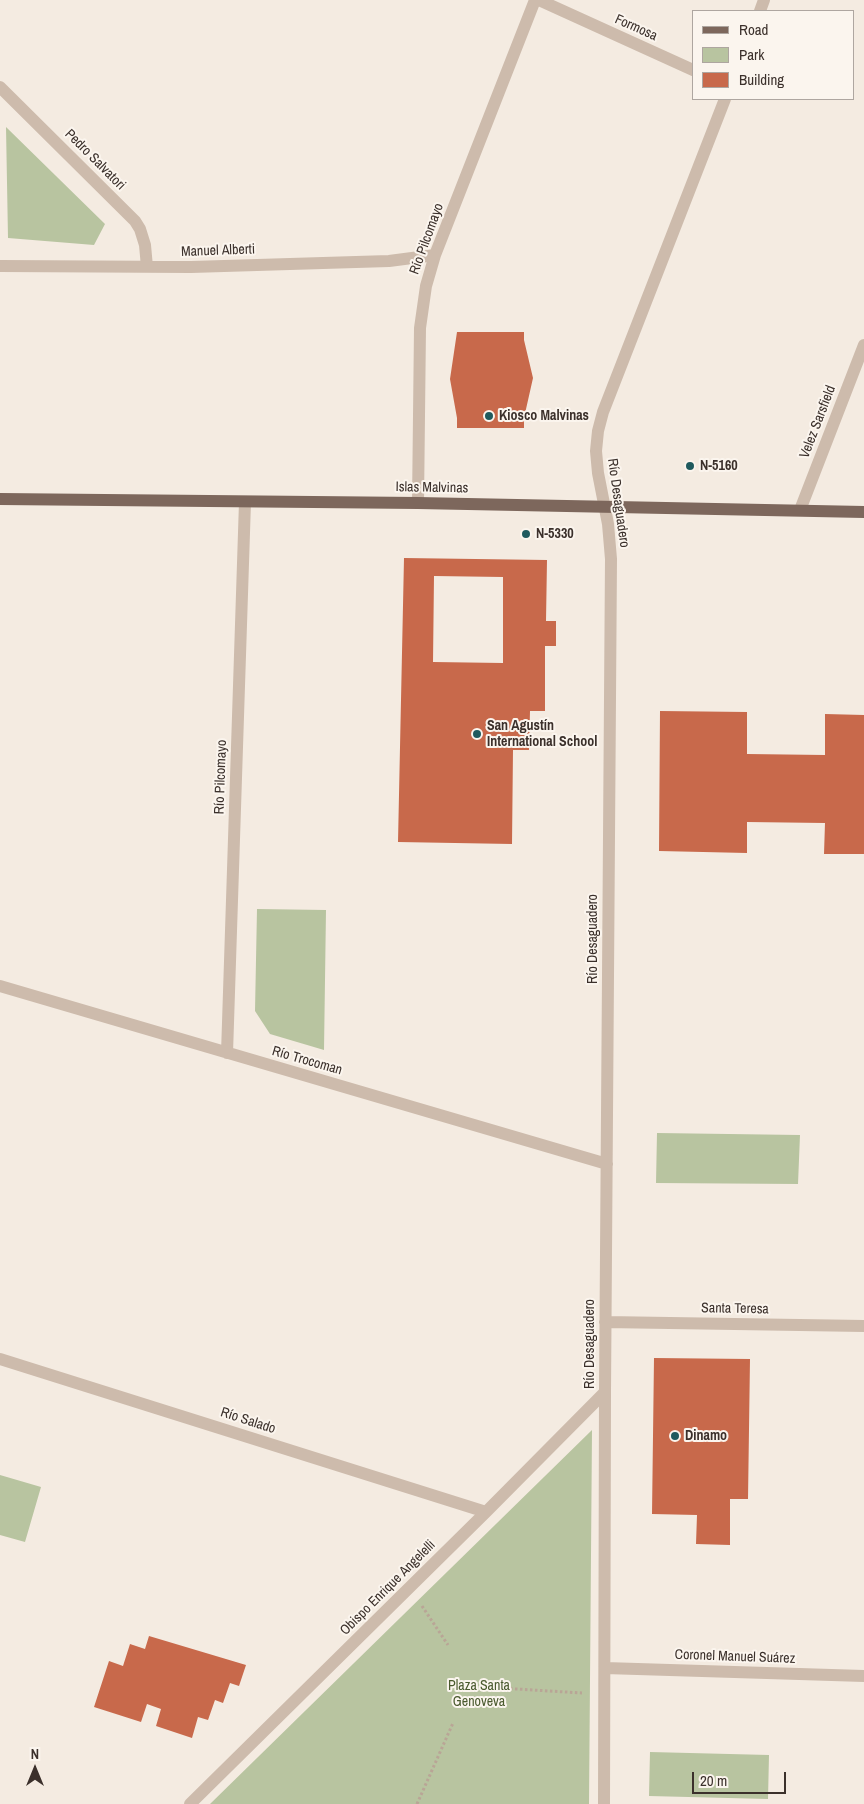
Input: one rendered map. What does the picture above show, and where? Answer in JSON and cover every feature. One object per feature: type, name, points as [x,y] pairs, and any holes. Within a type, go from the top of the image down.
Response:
[{"type":"main road","name":"Islas Malvinas","points":[[0,499],[418,503],[864,512]]},
{"type":"street","name":"Formosa","points":[[537,0],[692,70]]},
{"type":"street","name":"Río Pilcomayo","points":[[418,503],[420,314],[426,286],[436,255],[537,0]]},
{"type":"street","name":"Pedro Salvatori","points":[[0,87],[135,221],[140,229],[145,245],[147,267]]},
{"type":"street","name":"Río Desaguadero","points":[[604,1804],[605,1322],[611,559],[596,451],[598,431],[603,412],[726,100]]},
{"type":"street","name":"Manuel Alberti","points":[[0,266],[147,267],[388,261],[436,255]]},
{"type":"street","name":"Velez Sarsfield","points":[[800,510],[864,345]]},
{"type":"street","name":"Río Pilcomayo","points":[[227,1053],[245,502]]},
{"type":"street","name":"Río Trocoman","points":[[0,986],[607,1164]]},
{"type":"street","name":"Santa Teresa","points":[[605,1322],[864,1326]]},
{"type":"street","name":"Río Salado","points":[[0,1359],[486,1512]]},
{"type":"street","name":"Obispo Enrique Angelelli","points":[[190,1804],[605,1392]]},
{"type":"street","name":"Coronel Manuel Suárez","points":[[604,1668],[864,1676]]},
{"type":"path","points":[[414,1612],[421,1605],[448,1645]]},
{"type":"path","points":[[500,1688],[585,1694]]},
{"type":"path","points":[[417,1804],[453,1723]]},
{"type":"green space","points":[[6,127],[105,224],[94,245],[8,238]]},
{"type":"green space","points":[[257,909],[326,910],[324,1050],[270,1034],[255,1011]]},
{"type":"green space","points":[[657,1133],[800,1135],[798,1184],[656,1183]]},
{"type":"green space","name":"Plaza Santa Genoveva","points":[[592,1430],[589,1804],[210,1804]]},
{"type":"green space","points":[[0,1475],[41,1487],[25,1542],[0,1535]]},
{"type":"green space","points":[[650,1752],[769,1755],[768,1799],[649,1796]]},
{"type":"building","points":[[457,332],[524,332],[524,340],[533,378],[524,418],[524,428],[457,428],[450,379]]},
{"type":"building","name":"San Agustín International School","points":[[404,558],[547,560],[546,621],[556,621],[556,646],[545,646],[545,711],[530,711],[529,750],[513,750],[512,844],[398,842]],"holes":[[[434,576],[503,577],[503,663],[433,662]]]},
{"type":"building","points":[[660,711],[747,712],[747,754],[825,755],[825,714],[864,715],[864,854],[824,854],[825,823],[747,822],[747,853],[659,851]]},
{"type":"building","points":[[654,1358],[750,1359],[748,1499],[730,1499],[730,1545],[696,1544],[697,1515],[652,1514]]},
{"type":"building","points":[[149,1636],[246,1665],[239,1686],[230,1683],[223,1703],[215,1700],[208,1720],[198,1717],[192,1738],[156,1726],[161,1709],[147,1704],[141,1722],[94,1707],[109,1661],[123,1666],[130,1644],[145,1649]]},
{"type":"place","name":"Kiosco Malvinas","points":[[489,416]]},
{"type":"place","name":"N-5160","points":[[690,466]]},
{"type":"place","name":"N-5330","points":[[526,534]]},
{"type":"place","name":"San Agustín International School","points":[[477,734]]},
{"type":"place","name":"Dinamo","points":[[675,1436]]}]
